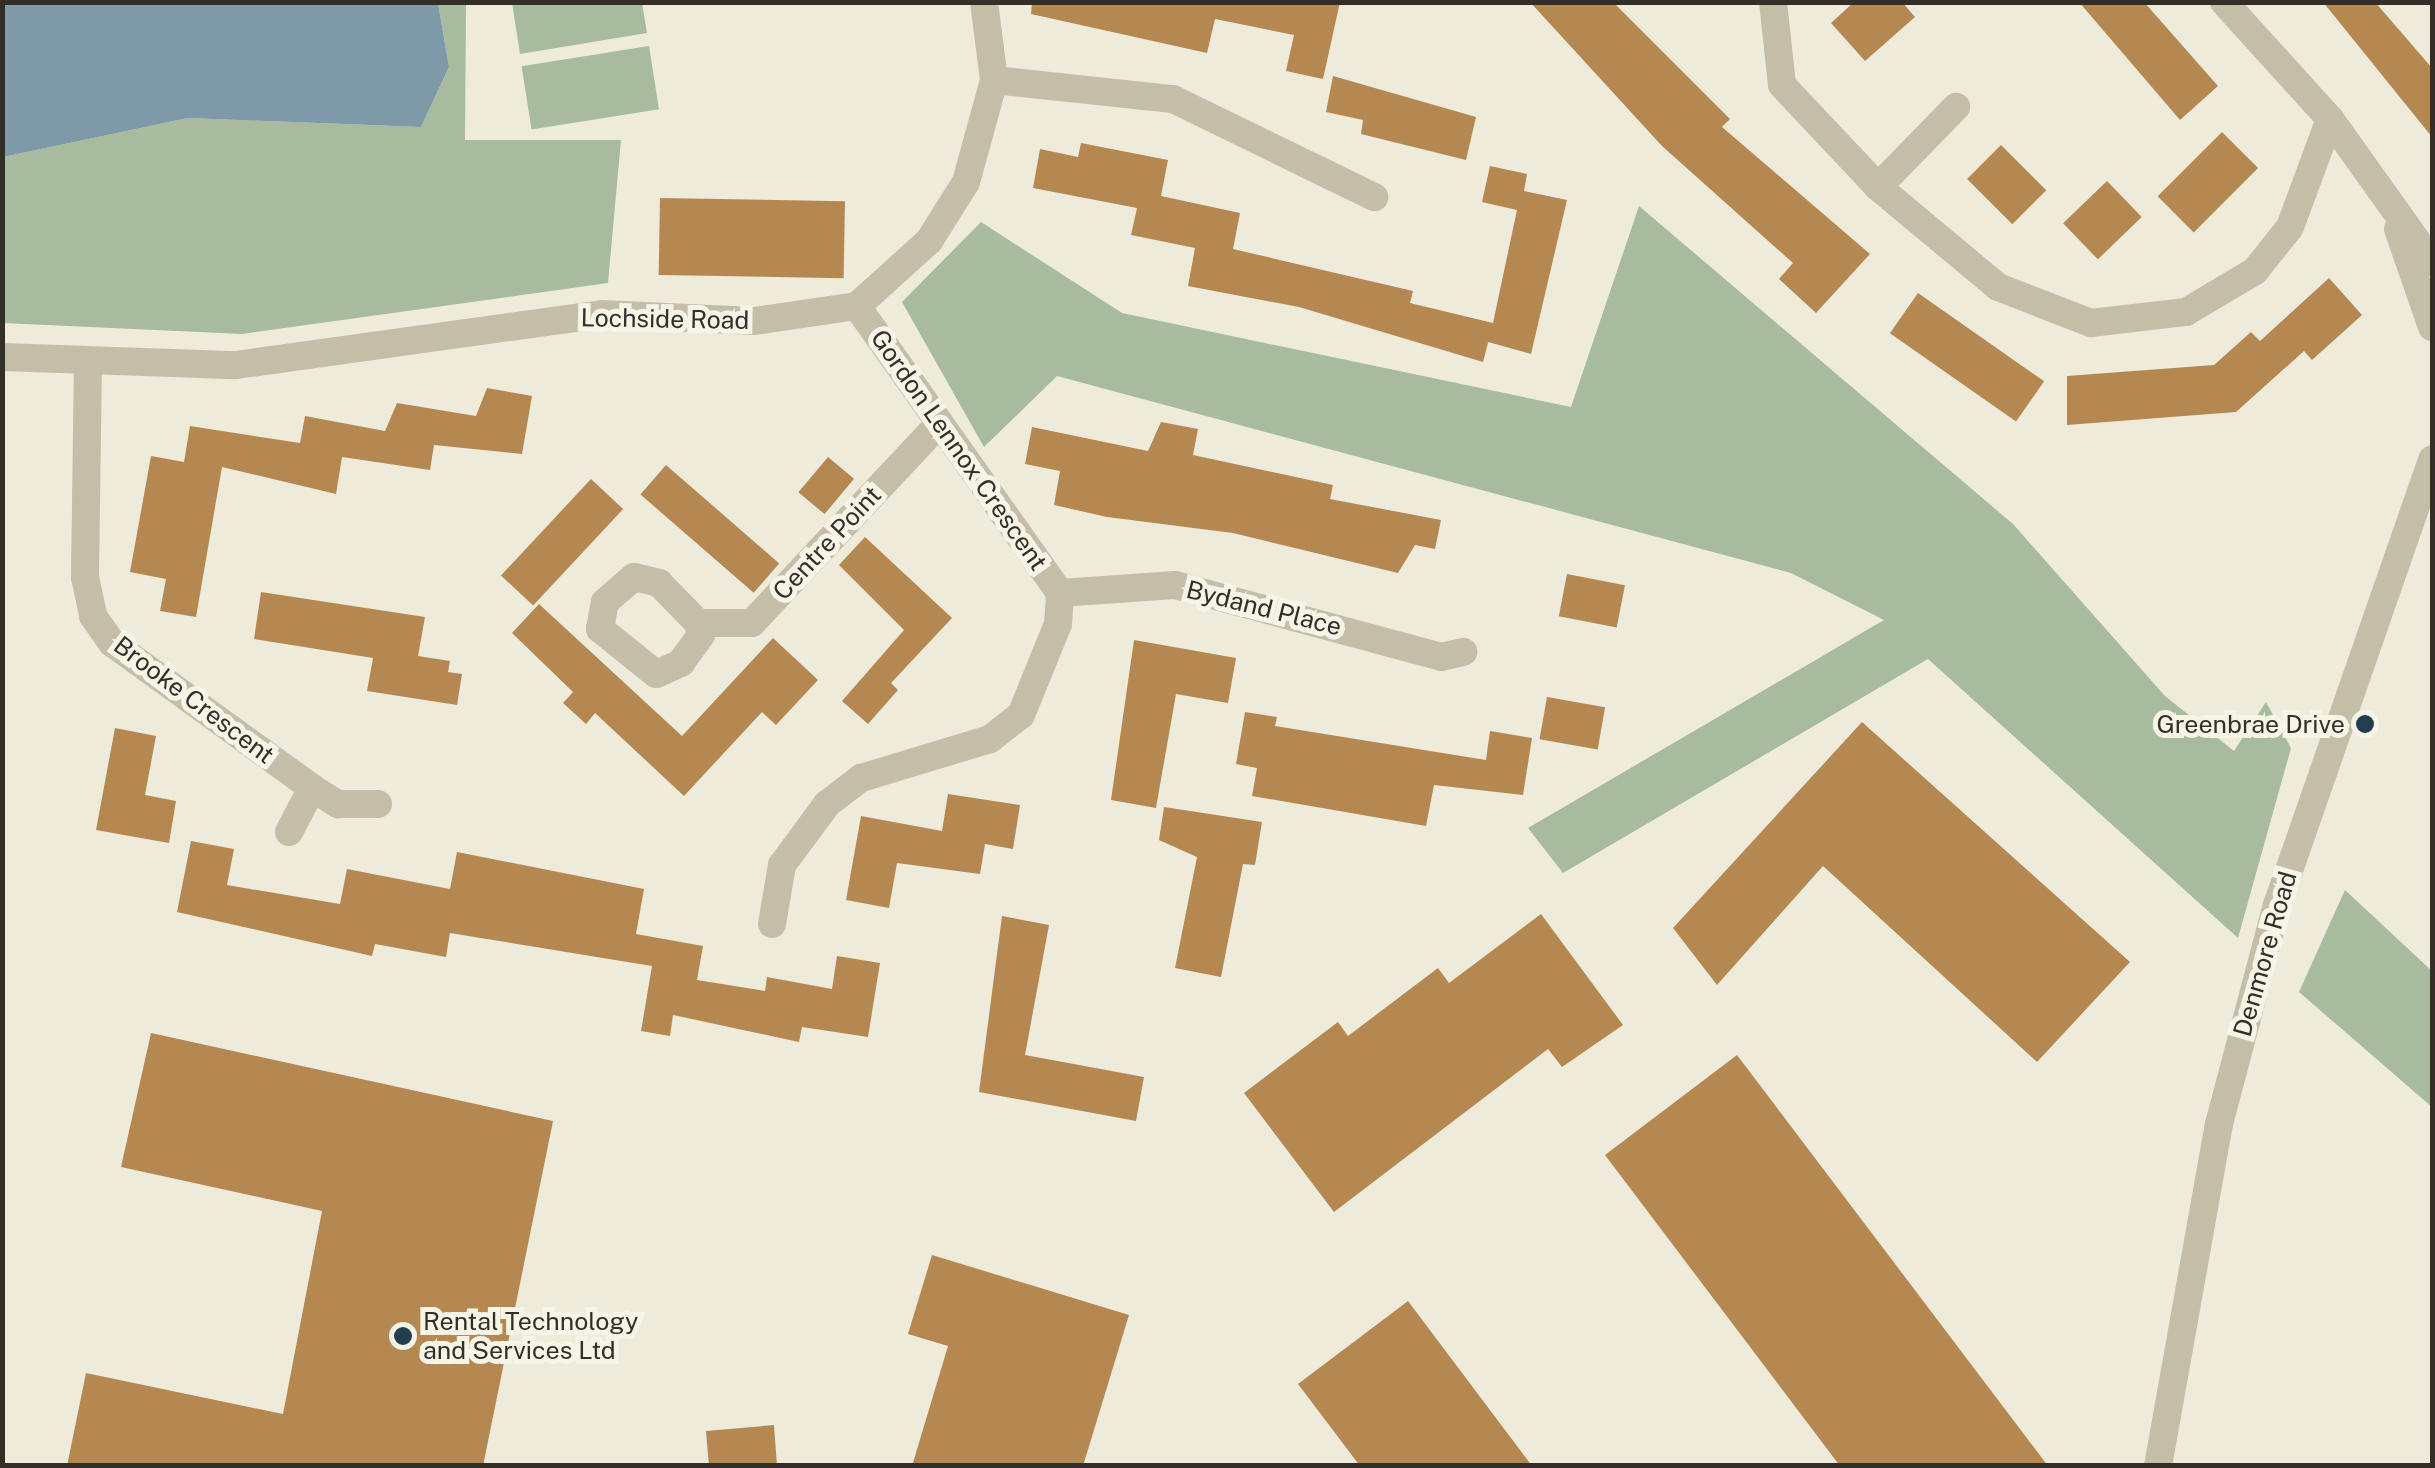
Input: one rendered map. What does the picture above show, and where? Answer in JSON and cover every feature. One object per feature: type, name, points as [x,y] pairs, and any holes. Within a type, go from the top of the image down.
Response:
[{"type":"street","points":[[857,306],[906,267],[948,214],[986,127],[994,80],[984,2]]},
{"type":"street","points":[[1774,2],[1782,85],[1878,188],[1998,286],[2047,311],[2090,323],[2186,312],[2255,271],[2290,227],[2330,119]]},
{"type":"street","points":[[2224,2],[2330,119],[2432,262]]},
{"type":"street","points":[[994,80],[1173,99],[1374,197]]},
{"type":"street","points":[[1878,188],[1956,107]]},
{"type":"street","points":[[2391,207],[2432,326]]},
{"type":"street","name":"Lochside Road","points":[[2,358],[236,365],[602,314],[754,321],[857,306]]},
{"type":"street","name":"Gordon Lennox Crescent","points":[[772,924],[782,865],[827,804],[861,778],[990,738],[1021,715],[1051,652],[1060,593],[857,306]]},
{"type":"street","name":"Brooke Crescent","points":[[88,360],[85,577],[93,616],[112,642],[312,788],[338,804],[378,804]]},
{"type":"street","name":"Centre Point","points":[[698,623],[752,623],[940,423]]},
{"type":"street","name":"Denmore Road","points":[[2158,1466],[2216,1140],[2272,922],[2432,459]]},
{"type":"street","name":"Bydand Place","points":[[1060,593],[1175,585],[1442,657],[1463,652]]},
{"type":"street","points":[[289,832],[312,788]]},
{"type":"green space","points":[[438,3],[466,3],[465,140],[621,140],[608,283],[242,334],[3,323],[3,157],[188,118],[421,127],[449,67]]},
{"type":"green space","points":[[512,3],[642,3],[647,33],[520,54]]},
{"type":"green space","points":[[649,46],[659,109],[532,129],[522,66]]},
{"type":"green space","points":[[1639,206],[2013,524],[2165,696],[2234,751],[2266,702],[2291,748],[2238,938],[1928,659],[1563,873],[1528,828],[1884,620],[1791,573],[1057,376],[984,447],[902,302],[981,222],[1122,313],[1571,407]]},
{"type":"green space","points":[[2345,890],[2432,971],[2432,1107],[2299,992]]},
{"type":"water","points":[[3,2],[438,3],[449,67],[421,127],[188,118],[3,157]]},
{"type":"building","points":[[1032,2],[1340,2],[1323,79],[1286,71],[1294,35],[1215,19],[1207,53],[1031,14]]},
{"type":"building","points":[[1530,2],[1613,2],[1730,119],[1722,127],[1870,254],[1816,313],[1779,279],[1793,263],[1662,146]]},
{"type":"building","points":[[1854,2],[1902,2],[1915,17],[1865,61],[1831,23]]},
{"type":"building","points":[[2079,2],[2144,2],[2218,86],[2180,120]]},
{"type":"building","points":[[2323,2],[2375,2],[2432,68],[2432,137]]},
{"type":"building","points":[[1333,76],[1476,117],[1466,160],[1361,134],[1363,120],[1326,112]]},
{"type":"building","points":[[2222,132],[2258,168],[2194,232],[2158,196]]},
{"type":"building","points":[[1081,143],[1168,160],[1161,196],[1240,213],[1233,249],[1413,291],[1410,303],[1493,323],[1517,210],[1482,202],[1490,166],[1527,174],[1524,191],[1567,200],[1531,354],[1488,342],[1483,362],[1299,307],[1188,286],[1195,248],[1131,235],[1137,208],[1033,188],[1040,149],[1078,157]]},
{"type":"building","points":[[2001,145],[2046,190],[2012,224],[1967,179]]},
{"type":"building","points":[[2107,181],[2142,217],[2098,259],[2063,223]]},
{"type":"building","points":[[660,198],[845,201],[844,278],[659,275]]},
{"type":"building","points":[[2329,278],[2362,315],[2312,360],[2304,351],[2236,412],[2067,425],[2067,376],[2214,365],[2251,332],[2260,341]]},
{"type":"building","points":[[1918,293],[2044,381],[2016,421],[1890,333]]},
{"type":"building","points":[[487,388],[532,396],[522,454],[434,445],[430,470],[342,457],[336,494],[222,467],[196,617],[160,611],[166,579],[130,572],[151,456],[184,462],[190,426],[300,443],[305,416],[385,431],[397,403],[476,416]]},
{"type":"building","points":[[1161,422],[1198,429],[1193,455],[1333,485],[1330,499],[1441,520],[1435,549],[1415,545],[1398,573],[1233,533],[1107,517],[1054,505],[1060,471],[1025,464],[1032,427],[1148,451]]},
{"type":"building","points":[[828,457],[854,479],[824,514],[798,492]]},
{"type":"building","points":[[666,465],[779,563],[754,593],[640,494]]},
{"type":"building","points":[[591,479],[623,509],[533,606],[501,576]]},
{"type":"building","points":[[865,537],[952,618],[891,683],[898,690],[868,724],[842,701],[904,630],[839,565]]},
{"type":"building","points":[[1567,574],[1625,585],[1617,627],[1559,616]]},
{"type":"building","points":[[261,592],[425,617],[418,656],[450,661],[448,672],[462,674],[457,705],[367,691],[373,658],[254,639]]},
{"type":"building","points":[[539,604],[682,736],[773,638],[818,680],[776,725],[762,712],[684,796],[595,713],[586,724],[563,703],[573,692],[512,633]]},
{"type":"building","points":[[1134,640],[1236,658],[1228,703],[1176,694],[1156,808],[1111,800]]},
{"type":"building","points":[[1547,697],[1605,707],[1598,750],[1540,739]]},
{"type":"building","points":[[1245,712],[1277,717],[1275,726],[1486,760],[1490,731],[1532,738],[1523,795],[1434,785],[1426,826],[1252,796],[1257,768],[1236,764]]},
{"type":"building","points":[[1862,722],[2130,962],[2037,1062],[1823,866],[1717,985],[1673,928]]},
{"type":"building","points":[[115,728],[156,736],[145,795],[176,801],[169,843],[96,830]]},
{"type":"building","points":[[948,794],[1020,805],[1013,849],[985,844],[980,874],[897,863],[889,908],[846,900],[861,816],[942,831]]},
{"type":"building","points":[[1164,807],[1262,822],[1255,865],[1243,864],[1221,977],[1175,968],[1197,857],[1159,840]]},
{"type":"building","points":[[191,841],[234,849],[227,885],[340,904],[347,869],[450,889],[457,852],[644,889],[636,934],[703,946],[697,980],[765,991],[767,977],[832,989],[837,956],[880,963],[868,1037],[802,1027],[799,1042],[673,1015],[670,1036],[641,1031],[652,966],[450,933],[446,957],[375,944],[372,956],[177,912]]},
{"type":"building","points":[[1541,914],[1623,1025],[1562,1067],[1548,1049],[1334,1212],[1244,1093],[1338,1022],[1348,1036],[1438,968],[1449,983]]},
{"type":"building","points":[[1002,916],[1049,925],[1025,1055],[1144,1077],[1136,1121],[979,1092]]},
{"type":"building","points":[[151,1033],[553,1121],[483,1466],[67,1466],[86,1373],[283,1414],[322,1211],[121,1167]]},
{"type":"building","points":[[1737,1055],[2048,1466],[1840,1466],[1605,1155]]},
{"type":"building","points":[[932,1255],[1129,1315],[1083,1466],[912,1466],[948,1346],[908,1334]]},
{"type":"building","points":[[1408,1301],[1532,1466],[1360,1466],[1298,1384]]},
{"type":"building","points":[[774,1425],[777,1466],[709,1466],[706,1431]]},
{"type":"place","name":"Greenbrae Drive","points":[[2365,724]]},
{"type":"place","name":"Rental Technology and Services Ltd","points":[[403,1336]]}]
